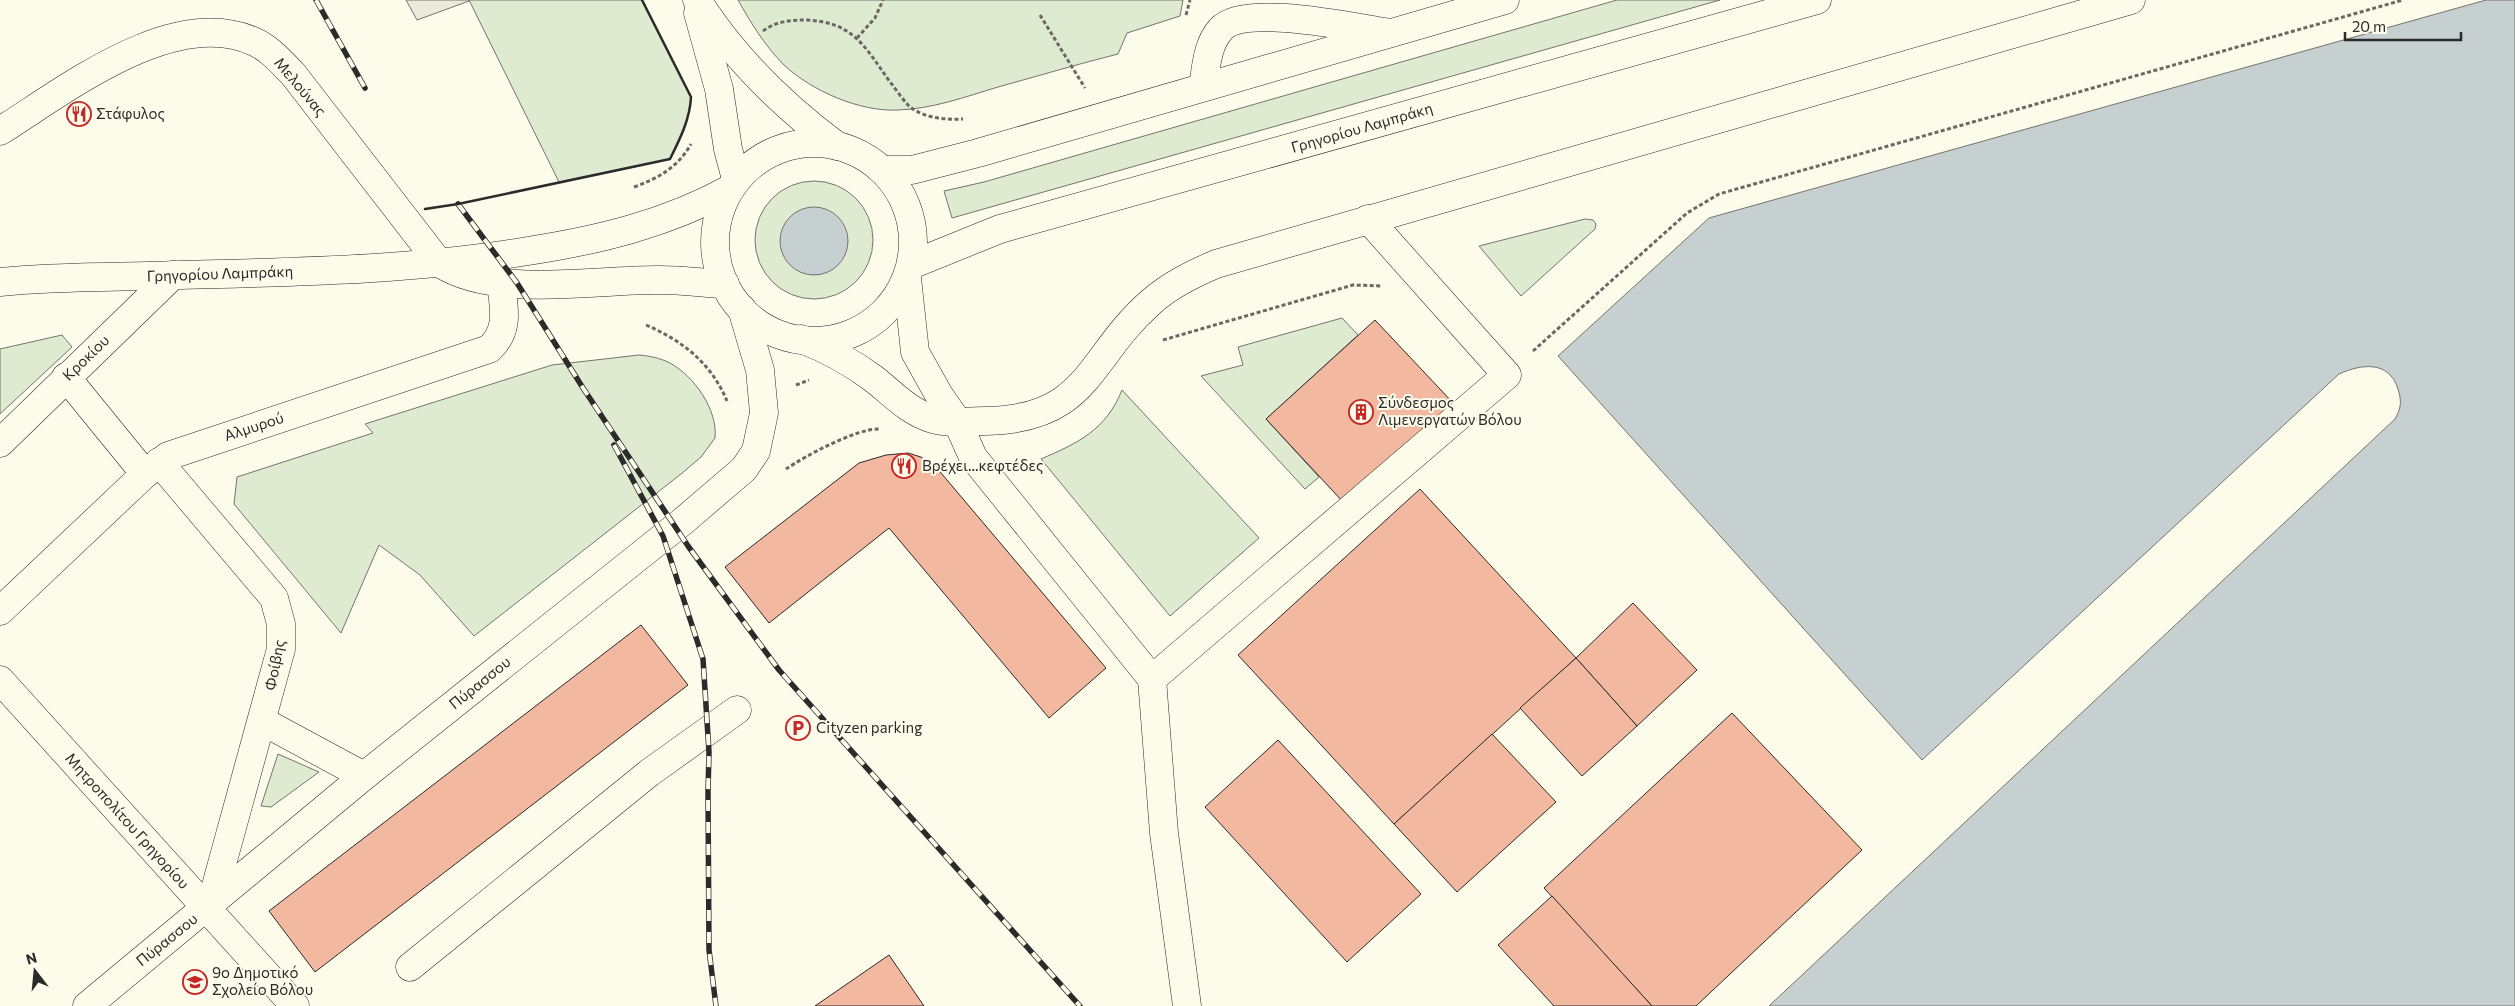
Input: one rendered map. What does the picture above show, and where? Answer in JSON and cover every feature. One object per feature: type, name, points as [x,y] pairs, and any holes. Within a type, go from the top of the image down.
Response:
[{"type":"street","points":[[695,0],[724,38],[767,88],[806,123],[837,146]]},
{"type":"street","points":[[695,0],[719,89],[733,184]]},
{"type":"street","points":[[882,170],[905,170],[926,166],[1505,0]]},
{"type":"street","name":"Γρηγορίου Λαμπράκη","points":[[909,271],[1000,229],[1817,0]]},
{"type":"street","points":[[1187,1006],[1164,833],[1152,679],[982,471],[966,446],[957,421],[938,395],[915,352],[909,271],[913,238],[910,214],[897,187],[882,170],[862,155],[837,146],[810,144],[780,149],[756,162],[733,184],[720,212],[716,239],[718,262],[725,284],[742,309],[764,327],[801,339],[842,357],[896,399],[922,415],[934,419],[957,421],[1016,419],[1047,410],[1075,392],[1140,312],[1180,281],[1238,256],[2131,0]]},
{"type":"street","points":[[1203,87],[1214,40],[1225,25],[1238,20],[1250,17],[1280,17],[1390,33]]},
{"type":"street","name":"Μελούνας","points":[[0,131],[105,65],[137,49],[159,41],[190,34],[228,33],[256,42],[276,56],[440,264]]},
{"type":"street","name":"Γρηγορίου Λαμπράκη","points":[[0,282],[322,271],[440,264],[542,249],[623,232],[668,218],[733,184]]},
{"type":"street","points":[[1152,679],[1507,375],[1368,219]]},
{"type":"street","points":[[440,264],[462,275],[501,283],[553,284],[661,280],[725,284]]},
{"type":"street","points":[[801,339],[836,338],[864,326],[890,305],[909,271]]},
{"type":"street","name":"Κροκίου","points":[[0,443],[173,275]]},
{"type":"street","name":"Αλμυρού","points":[[0,611],[152,468],[168,456],[489,349],[499,339],[503,330],[501,283]]},
{"type":"street","name":"Πύρασσου","points":[[87,1006],[364,776],[682,522],[744,469],[756,451],[764,413],[760,370],[742,309]]},
{"type":"street","name":"Φοίβης","points":[[66,377],[274,598],[281,624],[281,648],[262,721],[208,906]]},
{"type":"street","name":"Μητροπολίτου Γρηγορίου","points":[[0,680],[208,906],[295,1006]]},
{"type":"street","points":[[410,967],[649,773],[736,710]]},
{"type":"street","points":[[262,721],[364,776]]},
{"type":"path","points":[[857,38],[875,18],[883,0]]},
{"type":"path","points":[[1186,17],[1190,0]]},
{"type":"path","points":[[1507,375],[1687,213],[1719,194],[2403,0]]},
{"type":"path","points":[[1040,14],[1088,92],[1079,94]]},
{"type":"path","points":[[759,34],[767,28],[787,20],[817,20],[846,28],[857,38],[909,106],[923,114],[935,117],[969,119]]},
{"type":"path","points":[[634,186],[652,180],[678,163],[693,141]]},
{"type":"path","points":[[1157,343],[1353,285],[1385,286]]},
{"type":"path","points":[[646,325],[676,340],[703,362],[722,389],[728,409]]},
{"type":"path","points":[[789,386],[815,378]]},
{"type":"path","points":[[778,475],[809,454],[862,432],[884,429]]},
{"type":"green space","points":[[469,0],[642,0],[691,97],[687,121],[670,159],[559,182]]},
{"type":"green space","points":[[738,0],[1183,0],[1180,16],[1127,33],[1118,54],[948,102],[911,109],[883,110],[837,98],[795,74],[777,58],[753,26]]},
{"type":"green space","points":[[1617,0],[1720,0],[952,218],[944,191],[984,182]]},
{"type":"green space","points":[[814,181],[836,186],[847,191],[863,207],[868,218],[873,240],[868,262],[863,273],[847,289],[836,294],[814,299],[792,294],[781,289],[765,273],[760,262],[755,240],[760,218],[765,207],[781,191],[792,186]]},
{"type":"green space","points":[[1585,219],[1593,220],[1596,224],[1595,229],[1521,296],[1479,246]]},
{"type":"green space","points":[[1342,318],[1358,335],[1266,419],[1319,477],[1305,489],[1201,376],[1243,365],[1238,347]]},
{"type":"green space","points":[[62,335],[72,347],[0,414],[0,349]]},
{"type":"green space","points":[[639,355],[666,361],[688,376],[703,395],[713,416],[715,438],[701,457],[681,474],[474,636],[420,575],[379,545],[341,633],[234,504],[237,477],[373,433],[365,424],[552,365]]},
{"type":"green space","points":[[1122,390],[1259,538],[1170,616],[1041,459],[1079,441],[1099,425],[1108,415]]},
{"type":"green space","points":[[278,754],[319,772],[271,807],[261,806]]},
{"type":"shaded area","points":[[406,0],[469,0],[469,1],[417,20]]},
{"type":"shaded area","points":[[2486,0],[2515,0],[2515,1006],[1769,1006],[2395,419],[2400,405],[2398,389],[2394,380],[2381,369],[2373,367],[2356,368],[2339,374],[1922,760],[1558,356],[1709,218]]},
{"type":"shaded area","points":[[821,207],[833,213],[842,222],[848,234],[846,254],[838,265],[821,275],[807,275],[790,265],[782,254],[780,234],[790,217],[801,209]]},
{"type":"building","name":"Σύνδεσμος Λιμενεργατών Βόλου","points":[[1375,320],[1455,405],[1344,503],[1266,419]]},
{"type":"building","points":[[908,453],[921,457],[936,467],[1106,668],[1049,718],[889,528],[769,623],[725,567],[859,463],[886,455]]},
{"type":"building","points":[[1420,489],[1576,658],[1394,824],[1238,655]]},
{"type":"building","points":[[1633,603],[1697,670],[1637,726],[1576,658]]},
{"type":"building","points":[[641,625],[688,685],[315,972],[269,911]]},
{"type":"building","points":[[1576,658],[1637,726],[1582,776],[1520,708]]},
{"type":"building","points":[[1732,713],[1862,850],[1696,1006],[1652,1006],[1544,888]]},
{"type":"building","points":[[1492,734],[1556,802],[1457,892],[1394,824]]},
{"type":"building","points":[[1278,740],[1421,894],[1347,962],[1205,807]]},
{"type":"building","points":[[1552,896],[1652,1006],[1554,1006],[1498,945]]},
{"type":"building","points":[[889,955],[924,1006],[815,1006]]},
{"type":"railway","points":[[316,0],[365,88]]},
{"type":"railway","points":[[458,204],[517,283],[583,388],[688,546],[779,670],[1080,1006]]},
{"type":"railway","points":[[614,445],[663,536],[703,659],[709,752],[709,950],[716,1006]]},
{"type":"wall","points":[[425,209],[458,204],[670,159],[687,121],[691,97],[642,0]]},
{"type":"place","name":"Στάφυλος","points":[[79,114]]},
{"type":"place","name":"Σύνδεσμος Λιμενεργατών Βόλου","points":[[1361,412]]},
{"type":"place","name":"Βρέχει...κεφτέδες","points":[[904,466]]},
{"type":"place","name":"Cityzen parking","points":[[798,728]]},
{"type":"place","name":"9ο Δημοτικό Σχολείο Βόλου","points":[[195,982]]}]
